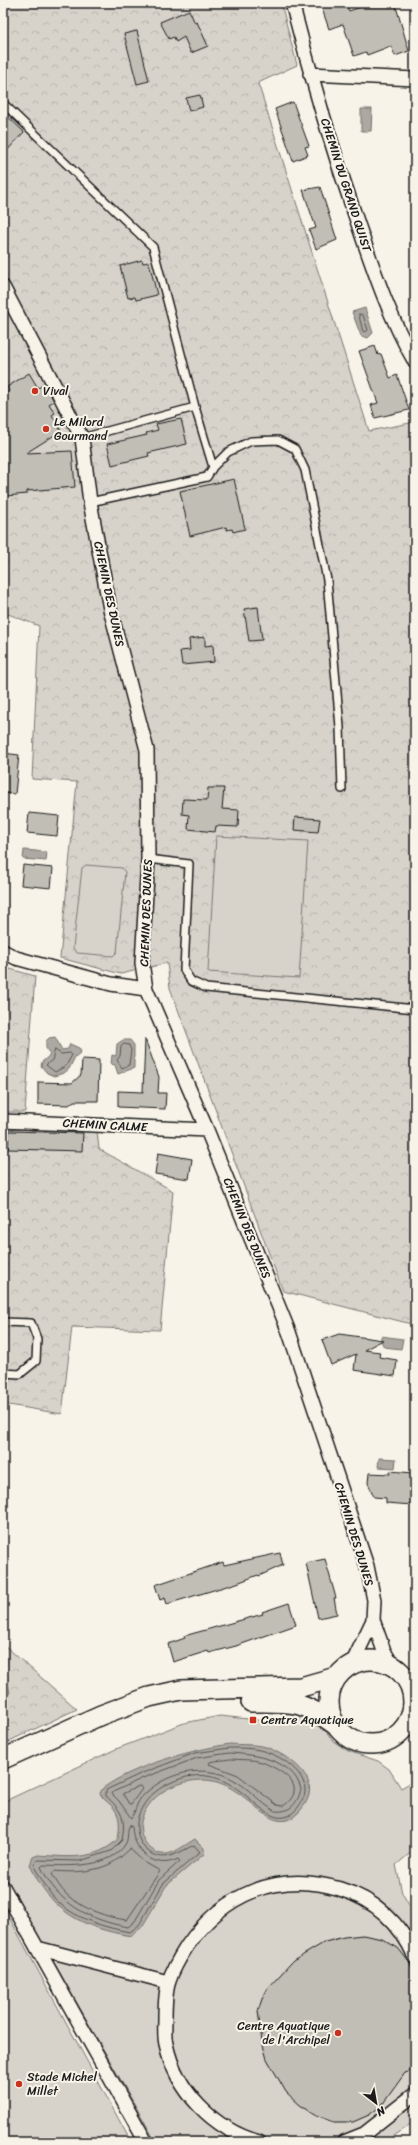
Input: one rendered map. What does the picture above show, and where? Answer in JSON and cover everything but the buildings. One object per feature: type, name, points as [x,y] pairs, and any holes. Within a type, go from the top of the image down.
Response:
[{"type":"street","name":"CHEMIN DU GRAND QUIST","points":[[292,3],[310,74],[338,168],[368,256],[402,339],[415,362]]},
{"type":"street","points":[[310,74],[415,78]]},
{"type":"street","name":"CHEMIN DES DUNES","points":[[3,287],[82,438],[90,502],[110,609],[147,750],[148,859],[142,963],[146,989],[207,1130],[288,1332],[367,1566],[374,1600],[373,1620],[352,1664]]},
{"type":"street","points":[[3,951],[16,958],[111,984],[146,989]]},
{"type":"street","name":"CHEMIN CALME","points":[[3,1121],[207,1130]]},
{"type":"street","name":"CHEMIN DES DUNES","points":[[373,1620],[384,1650],[395,1667]]},
{"type":"street","points":[[3,1759],[101,1715],[149,1697],[181,1690],[197,1691],[301,1688],[336,1676],[352,1664],[364,1660],[381,1660],[395,1667],[415,1671]]},
{"type":"street","points":[[197,1691],[245,1702],[301,1704],[316,1711],[334,1724],[345,1737],[360,1744],[377,1744],[397,1735],[405,1727],[414,1711],[413,1696],[407,1680],[395,1667]]},
{"type":"street","points":[[334,1724],[328,1708],[329,1692],[336,1676]]},
{"type":"street","points":[[251,2141],[216,2122],[193,2101],[176,2075],[166,2043],[165,2008],[168,1982],[176,1963],[197,1932],[231,1901],[264,1887],[282,1883],[328,1885],[368,1899],[399,1927],[415,1958]]},
{"type":"street","points":[[3,1887],[146,2142]]},
{"type":"street","points":[[36,1948],[168,1982]]},
{"type":"street","points":[[344,2142],[364,2134],[415,2094]]},
{"type":"lane","points":[[3,103],[153,247],[212,467]]},
{"type":"lane","points":[[82,438],[195,408]]},
{"type":"lane","points":[[90,502],[207,477],[212,467],[228,452],[251,441],[278,440],[295,449],[305,470],[327,580],[340,727],[342,789]]},
{"type":"lane","points":[[148,859],[189,864],[184,970],[191,981],[206,988],[415,1009]]},
{"type":"lane","points":[[3,1322],[31,1323],[37,1339],[36,1361],[20,1374],[3,1373]]},
{"type":"green space","points":[[3,3],[281,3],[297,65],[258,83],[369,431],[415,422],[415,1325],[283,1291],[170,988],[167,963],[121,974],[60,958],[77,782],[32,779],[39,626],[3,612]]},
{"type":"green space","points":[[216,836],[308,841],[299,978],[208,972]]},
{"type":"green space","points":[[86,865],[122,868],[125,872],[117,952],[113,956],[77,953],[73,948],[82,868]]},
{"type":"green space","points":[[3,967],[35,976],[25,1112],[3,1112]]},
{"type":"green space","points":[[3,1129],[97,1131],[99,1149],[173,1191],[160,1330],[72,1327],[62,1414],[3,1404]]},
{"type":"green space","points":[[3,1644],[77,1709],[3,1744]]},
{"type":"green space","points":[[3,1662],[10,1693],[3,1695]]},
{"type":"green space","points":[[283,1710],[299,1711],[320,1723],[333,1741],[348,1751],[378,1761],[389,1769],[401,1788],[415,1780],[415,1849],[396,1865],[402,1893],[415,1915],[415,2121],[384,2142],[156,2142],[3,1873],[3,1802],[116,1749],[184,1723],[220,1716],[285,1723]]},
{"type":"green space","points":[[3,1906],[131,2142],[3,2142]]},
{"type":"water","points":[[361,109],[372,109],[371,131],[361,131]]},
{"type":"water","points":[[365,308],[373,333],[368,338],[361,336],[352,312]]},
{"type":"water","points":[[24,850],[47,852],[46,861],[23,859]]},
{"type":"water","points":[[55,1037],[62,1050],[68,1049],[70,1044],[79,1048],[81,1052],[75,1057],[69,1069],[64,1073],[54,1076],[47,1073],[41,1066],[42,1062],[50,1055],[46,1048],[46,1041],[49,1038]]},
{"type":"water","points":[[123,1040],[130,1040],[134,1045],[134,1068],[118,1074],[115,1065],[111,1064],[112,1055],[116,1056],[117,1044]]},
{"type":"water","points":[[381,1336],[403,1339],[401,1349],[384,1347],[381,1341]]},
{"type":"water","points":[[379,1458],[396,1459],[395,1468],[378,1467]]},
{"type":"water","points":[[230,1744],[266,1747],[274,1750],[297,1765],[307,1779],[309,1787],[309,1795],[307,1800],[298,1813],[285,1820],[272,1818],[233,1789],[213,1781],[196,1780],[185,1782],[169,1788],[161,1793],[148,1806],[144,1814],[141,1822],[143,1839],[153,1851],[160,1854],[166,1854],[195,1839],[204,1848],[204,1854],[166,1886],[142,1927],[131,1936],[114,1933],[83,1922],[70,1915],[48,1895],[38,1881],[30,1865],[33,1857],[38,1855],[70,1857],[91,1854],[109,1846],[118,1839],[119,1825],[117,1813],[100,1793],[103,1788],[131,1772],[181,1754]]},
{"type":"place","name":"Vival","points":[[35,391]]},
{"type":"place","name":"Le Milord Gourmand","points":[[46,429]]},
{"type":"place","name":"Centre Aquatique","points":[[253,1720]]},
{"type":"place","name":"Centre Aquatique de l'Archipel","points":[[338,2033]]},
{"type":"place","name":"Stade Michel Millet","points":[[19,2084]]}]
